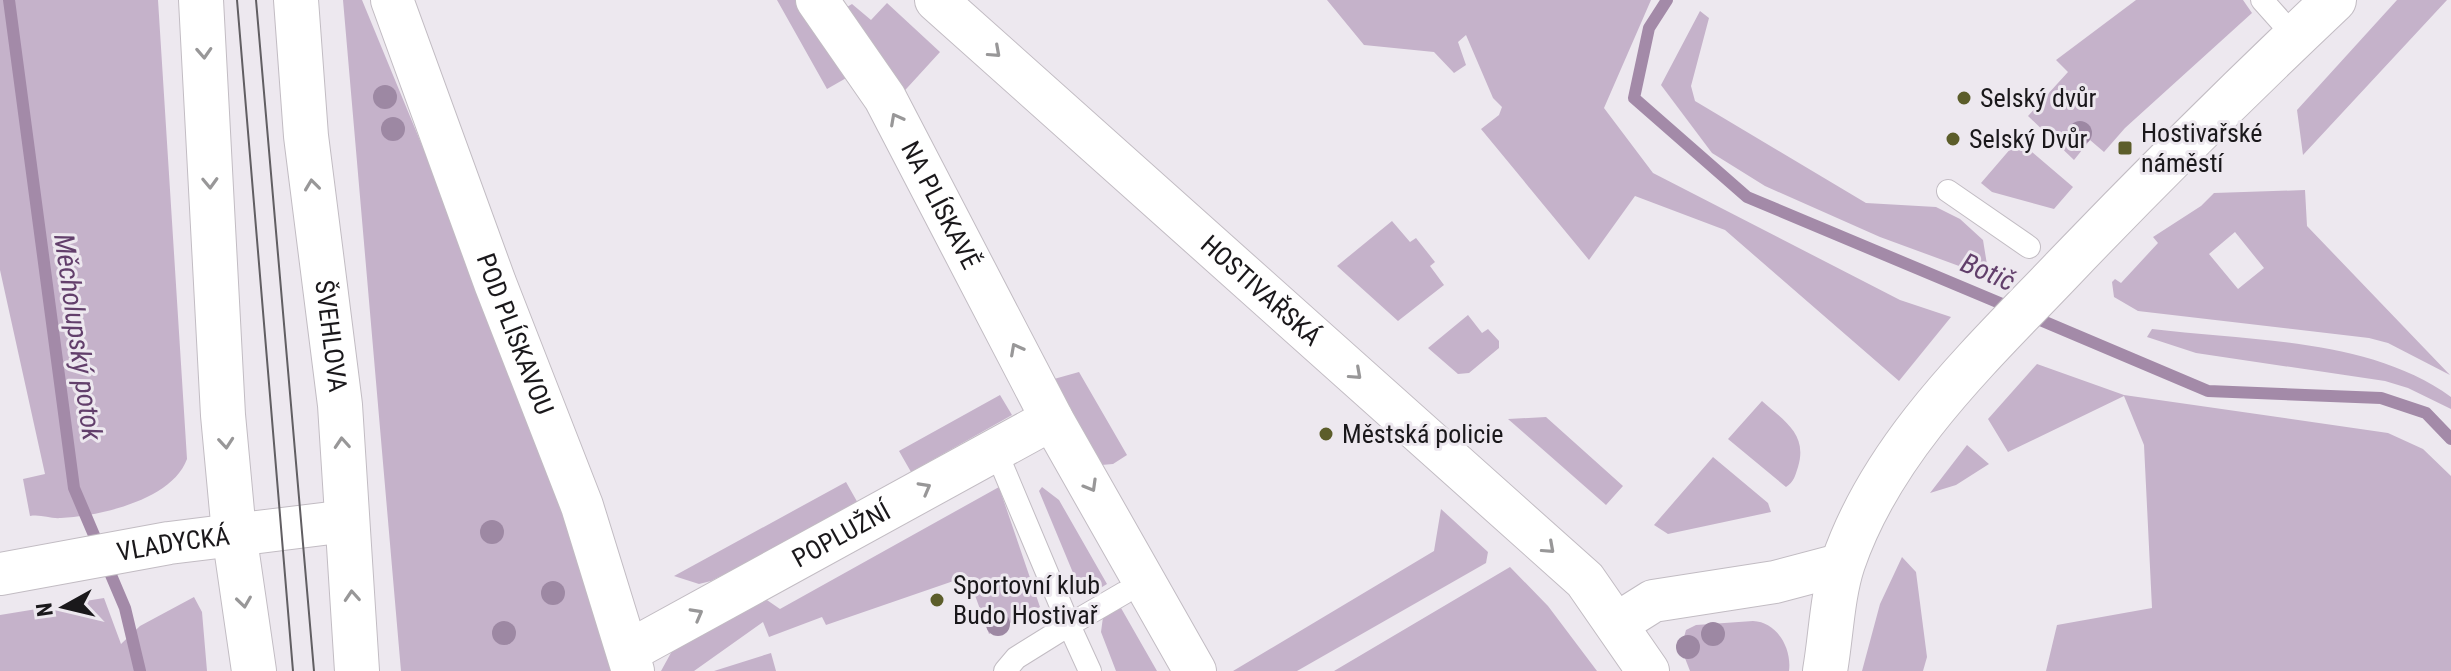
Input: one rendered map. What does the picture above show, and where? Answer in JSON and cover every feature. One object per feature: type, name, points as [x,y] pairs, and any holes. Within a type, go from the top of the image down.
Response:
[{"type":"main road","points":[[201,0],[214,297],[234,533],[254,671]]},
{"type":"main road","name":"ŠVEHLOVA","points":[[296,0],[306,136],[340,405],[357,671]]},
{"type":"main road","points":[[1825,671],[1843,564],[1874,497],[1916,431],[1982,354],[2201,126],[2334,0]]},
{"type":"street","name":"POD PLÍSKAVOU","points":[[392,0],[495,283],[582,506],[631,661]]},
{"type":"street","name":"NA PLÍSKAVĚ","points":[[817,0],[885,98],[1052,419],[1195,671]]},
{"type":"street","name":"HOSTIVAŘSKÁ","points":[[936,0],[1585,580],[1618,623]]},
{"type":"street","name":"POPLUŽNÍ","points":[[631,661],[1052,419]]},
{"type":"street","name":"VLADYCKÁ","points":[[0,574],[234,533],[347,521]]},
{"type":"street","points":[[1648,671],[1618,623],[1653,601],[1775,582],[1843,564]]},
{"type":"lane","points":[[2262,0],[2295,37]]},
{"type":"lane","points":[[1948,191],[2029,247]]},
{"type":"lane","points":[[995,449],[1090,671]]},
{"type":"lane","points":[[1005,671],[1016,658],[1124,593]]},
{"type":"shaded area","points":[[0,0],[158,0],[187,459],[179,473],[151,495],[95,514],[61,518],[30,516],[23,479],[45,474],[0,270]]},
{"type":"shaded area","points":[[343,0],[362,0],[577,521],[614,671],[401,671]]},
{"type":"shaded area","points":[[777,0],[802,0],[848,77],[827,89]]},
{"type":"shaded area","points":[[1327,0],[1651,0],[1604,108],[1653,173],[1900,300],[1951,317],[1899,381],[1725,230],[1635,196],[1589,260],[1481,129],[1499,115],[1502,107],[1493,98],[1466,35],[1458,42],[1466,65],[1454,73],[1434,52],[1364,45]]},
{"type":"shaded area","points":[[2136,0],[2243,0],[2252,13],[2125,128],[2104,152],[2090,140],[2074,160],[2028,116],[2068,72],[2056,60]]},
{"type":"shaded area","points":[[2397,0],[2447,0],[2303,155],[2297,110]]},
{"type":"shaded area","points":[[887,3],[940,52],[897,99],[842,10],[852,4],[871,20]]},
{"type":"shaded area","points":[[1700,11],[1709,18],[1691,86],[1695,101],[1866,203],[1936,207],[1960,219],[1983,240],[1989,277],[1880,237],[1765,186],[1712,153],[1661,85]]},
{"type":"shaded area","points":[[2018,140],[2073,187],[2054,209],[1992,192],[1981,183]]},
{"type":"shaded area","points":[[2305,190],[2307,226],[2450,375],[2388,343],[2369,338],[2138,311],[2114,297],[2112,282],[2115,279],[2121,283],[2158,243],[2153,237],[2201,206],[2214,193]],"holes":[[[2235,232],[2264,268],[2238,289],[2209,254]]]},
{"type":"shaded area","points":[[1392,221],[1410,242],[1416,238],[1435,262],[1430,266],[1444,285],[1398,321],[1337,266]]},
{"type":"shaded area","points":[[1468,315],[1482,333],[1488,329],[1499,341],[1499,348],[1469,373],[1458,374],[1428,348]]},
{"type":"shaded area","points":[[2152,329],[2308,345],[2384,363],[2419,378],[2451,397],[2451,409],[2408,388],[2385,381],[2196,353],[2147,337]]},
{"type":"shaded area","points":[[2037,364],[2124,395],[2388,433],[2423,449],[2451,476],[2451,671],[2046,671],[2057,625],[2152,608],[2144,445],[2124,396],[2008,452],[1988,419]]},
{"type":"shaded area","points":[[1079,372],[1127,455],[1113,464],[1101,465],[1054,379]]},
{"type":"shaded area","points":[[1000,395],[1012,415],[911,472],[899,451]]},
{"type":"shaded area","points":[[1762,401],[1792,429],[1800,446],[1796,473],[1786,487],[1728,439]]},
{"type":"shaded area","points":[[1546,417],[1623,486],[1606,505],[1508,419]]},
{"type":"shaded area","points":[[1967,445],[1989,464],[1956,485],[1930,493]]},
{"type":"shaded area","points":[[1713,457],[1768,503],[1771,512],[1668,534],[1654,525]]},
{"type":"shaded area","points":[[846,482],[859,505],[711,581],[699,584],[674,576]]},
{"type":"shaded area","points":[[999,487],[1040,607],[989,634],[968,576],[826,625],[822,617],[769,637],[763,622],[694,671],[661,671],[672,651],[764,598],[780,609]]},
{"type":"shaded area","points":[[1042,487],[1059,500],[1107,584],[1089,595],[1081,592],[1039,491]]},
{"type":"shaded area","points":[[1441,509],[1488,552],[1486,563],[1297,671],[1233,671],[1434,551]]},
{"type":"shaded area","points":[[1902,557],[1916,572],[1927,657],[1923,671],[1862,671],[1880,604]]},
{"type":"shaded area","points":[[1510,567],[1548,606],[1597,671],[1334,671]]},
{"type":"shaded area","points":[[194,597],[202,612],[207,671],[0,671],[0,615],[104,598],[121,644],[140,626]]},
{"type":"shaded area","points":[[1121,608],[1157,671],[1116,671],[1101,632],[1103,617]]},
{"type":"shaded area","points":[[1762,622],[1776,631],[1788,654],[1789,671],[1690,671],[1681,648],[1686,630],[1696,625]]},
{"type":"shaded area","points":[[771,653],[776,671],[714,671]]},
{"type":"waterway","name":"Měcholupský potok","points":[[9,0],[74,488],[125,608],[140,671]]},
{"type":"waterway","name":"Botič","points":[[1667,0],[1649,28],[1634,98],[1747,197],[2014,309]]},
{"type":"waterway","name":"Botič","points":[[2031,316],[2208,391],[2381,398],[2426,413],[2451,439]]},
{"type":"tram line","points":[[237,0],[293,671]]},
{"type":"tram line","points":[[256,0],[314,671]]},
{"type":"place","name":"Selský dvůr","points":[[1964,98]]},
{"type":"place","name":"Selský Dvůr","points":[[1953,139]]},
{"type":"place","name":"Hostivařské náměstí","points":[[2125,148]]},
{"type":"place","name":"Městská policie","points":[[1326,434]]},
{"type":"place","name":"Sportovní klub Budo Hostivař","points":[[937,600]]}]
